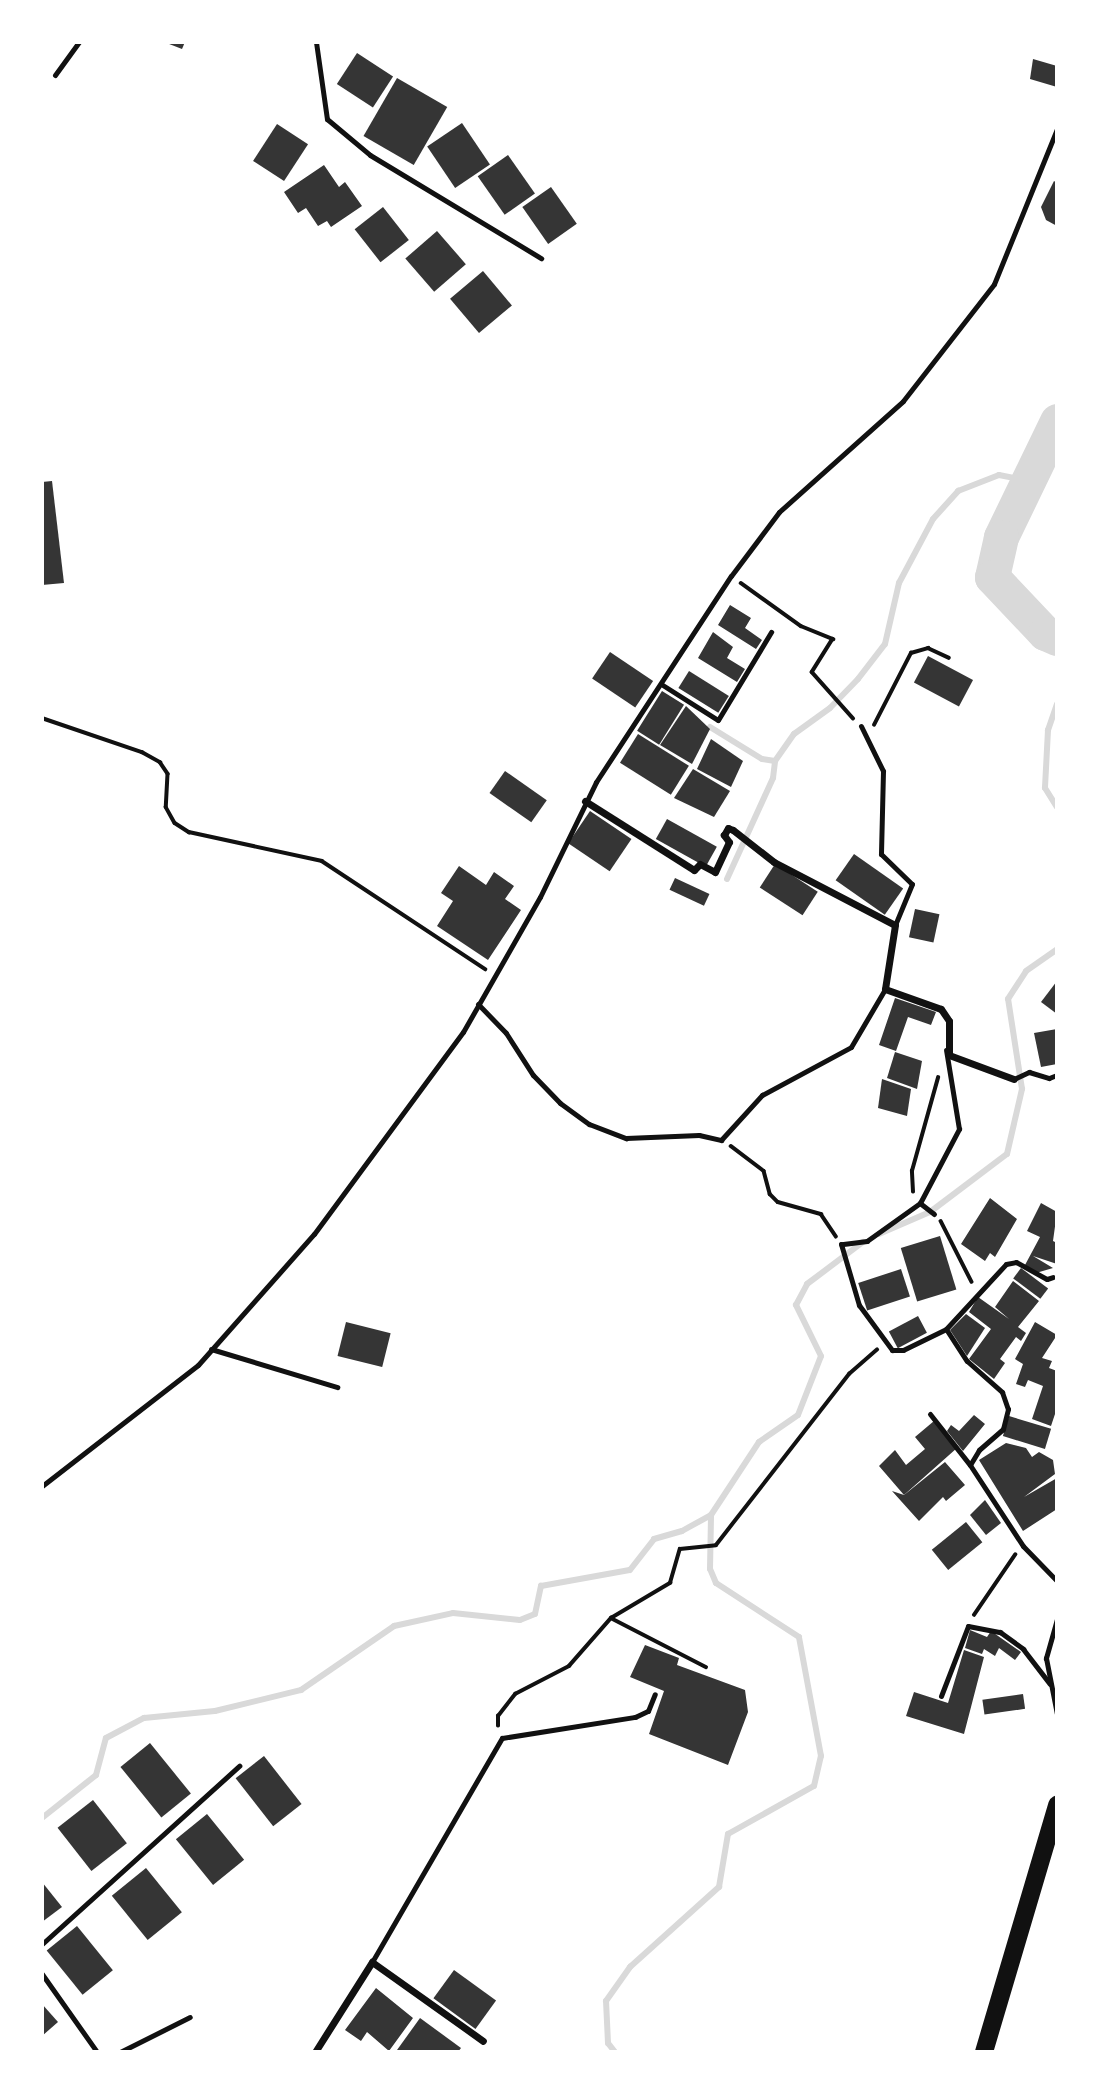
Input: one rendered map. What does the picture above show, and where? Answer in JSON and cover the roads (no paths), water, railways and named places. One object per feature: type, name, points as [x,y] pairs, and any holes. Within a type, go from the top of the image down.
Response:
[{"type":"main road","points":[[984,2052],[1057,1805]]},
{"type":"street","points":[[585,801],[694,870],[700,864],[715,872],[729,842],[724,835],[728,828],[774,862],[895,925],[885,989],[941,1009],[949,1021],[948,1055],[1014,1079]]},
{"type":"street","points":[[315,2052],[372,1962],[483,2041]]},
{"type":"lane","points":[[55,75],[79,42]]},
{"type":"lane","points":[[316,42],[327,119],[370,155],[541,258]]},
{"type":"lane","points":[[42,1486],[198,1365],[314,1234],[463,1032],[493,975],[540,897],[585,801],[731,576],[779,512],[902,401],[952,342],[994,284],[1057,129]]},
{"type":"lane","points":[[660,684],[718,720],[771,632]]},
{"type":"lane","points":[[861,726],[883,771],[881,853],[912,884],[895,925]]},
{"type":"lane","points":[[478,1004],[506,1033],[533,1075],[559,1103],[589,1124],[626,1138],[699,1135],[721,1140],[762,1095],[851,1047],[862,1035],[885,989]]},
{"type":"lane","points":[[949,1021],[946,1057],[959,1129],[922,1205],[867,1241],[841,1244],[859,1305],[885,1345],[903,1350],[946,1329],[1006,1265],[1016,1262],[1047,1279],[1053,1277]]},
{"type":"lane","points":[[1014,1079],[1029,1072],[1049,1078],[1057,1075]]},
{"type":"lane","points":[[922,1205],[934,1214]]},
{"type":"lane","points":[[946,1329],[967,1361],[993,1381],[1007,1401],[1001,1433],[979,1450],[970,1465]]},
{"type":"lane","points":[[211,1349],[337,1387]]},
{"type":"lane","points":[[930,1414],[970,1465],[1023,1546],[1057,1581]]},
{"type":"lane","points":[[1057,1619],[1046,1658],[1057,1714]]},
{"type":"lane","points":[[941,1696],[968,1626],[1000,1632],[1023,1648],[1050,1684]]},
{"type":"lane","points":[[372,1962],[502,1738],[635,1717],[648,1711],[655,1694]]},
{"type":"lane","points":[[42,1944],[239,1766]]},
{"type":"lane","points":[[42,1974],[97,2052]]},
{"type":"lane","points":[[120,2052],[190,2017]]},
{"type":"waterway","points":[[1057,421],[1001,537],[992,577],[1045,633],[1057,638]]},
{"type":"waterway","points":[[727,879],[773,778],[775,761],[794,734],[830,708],[858,679],[885,644],[899,583],[933,519],[958,491],[999,475],[1031,481]]},
{"type":"waterway","points":[[1057,704],[1048,730],[1045,788],[1057,807]]},
{"type":"waterway","points":[[710,727],[762,759],[775,761]]},
{"type":"waterway","points":[[879,1234],[930,1212],[1007,1154],[1022,1089],[1008,999],[1026,971],[1057,949]]},
{"type":"waterway","points":[[615,2052],[608,2043],[606,2001],[630,1967],[719,1887],[728,1834],[814,1786],[821,1756],[799,1637],[716,1583],[710,1569],[711,1515],[759,1442],[798,1415],[821,1356],[796,1305],[807,1284],[863,1242]]},
{"type":"waterway","points":[[42,1818],[96,1775],[106,1738],[144,1718],[215,1711],[301,1690],[394,1626],[453,1613],[520,1620],[535,1614],[541,1586],[630,1570],[654,1539],[682,1531],[711,1515]]}]
